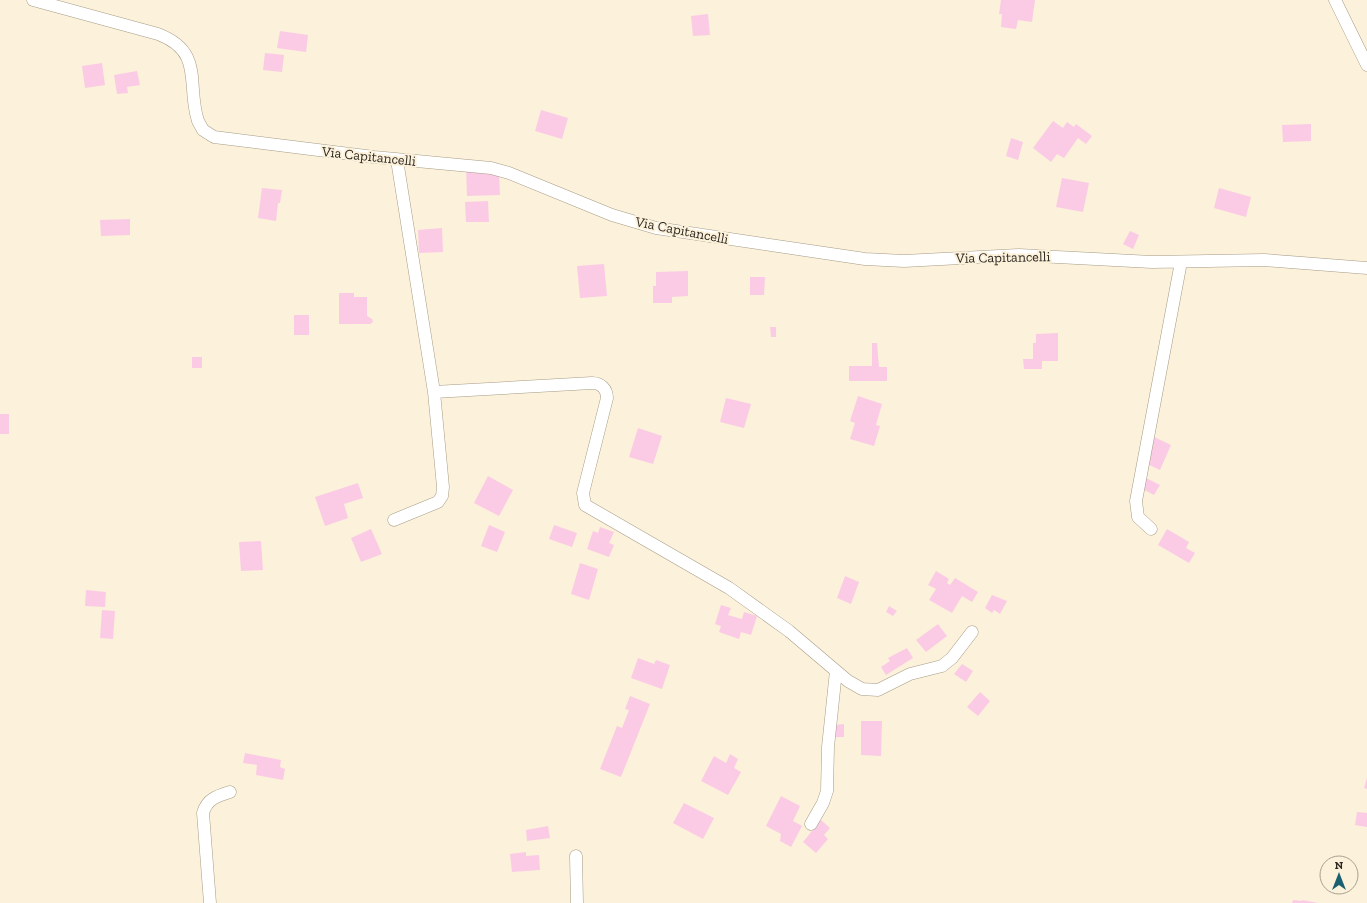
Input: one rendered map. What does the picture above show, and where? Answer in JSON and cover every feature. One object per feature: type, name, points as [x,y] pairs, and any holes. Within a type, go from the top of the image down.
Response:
[{"type":"street","name":"Via Capitancelli","points":[[33,0],[158,34],[176,43],[184,50],[190,62],[198,121],[203,130],[211,136],[233,141],[397,160],[477,165],[496,169],[612,214],[663,229],[856,258],[904,261],[1019,255],[1145,262],[1264,260],[1367,268]]},
{"type":"street","points":[[1335,0],[1367,64]]},
{"type":"street","points":[[394,520],[438,502],[442,496],[443,487],[434,392],[397,160]]},
{"type":"street","points":[[1151,529],[1138,517],[1136,501],[1181,262]]},
{"type":"street","points":[[434,392],[592,383],[601,385],[606,390],[607,398],[583,493],[585,504],[724,584],[784,627],[848,682],[862,689],[878,690],[910,674],[944,665],[972,632]]},
{"type":"street","points":[[811,824],[827,791],[829,735],[836,672]]},
{"type":"street","points":[[210,903],[203,813],[206,805],[211,799],[230,792]]},
{"type":"street","points":[[576,856],[577,903]]},
{"type":"building","points":[[1001,0],[1035,0],[1032,22],[1018,20],[1016,29],[1001,27],[1002,14],[999,14]]},
{"type":"building","points":[[708,14],[710,35],[693,36],[691,16]]},
{"type":"building","points":[[280,31],[308,35],[306,52],[277,48]]},
{"type":"building","points":[[265,53],[284,55],[282,72],[263,70]]},
{"type":"building","points":[[102,63],[105,85],[85,88],[82,66]]},
{"type":"building","points":[[137,71],[140,85],[127,87],[128,93],[117,94],[114,75]]},
{"type":"building","points":[[541,110],[568,118],[562,139],[535,131]]},
{"type":"building","points":[[1053,121],[1063,128],[1067,122],[1074,127],[1076,124],[1092,136],[1086,144],[1078,138],[1064,158],[1057,154],[1051,162],[1033,148]]},
{"type":"building","points":[[1311,124],[1311,141],[1283,142],[1282,125]]},
{"type":"building","points":[[1011,138],[1023,142],[1018,160],[1006,156]]},
{"type":"building","points":[[466,167],[482,167],[482,174],[499,173],[500,195],[467,196]]},
{"type":"building","points":[[1062,178],[1089,183],[1083,212],[1056,207]]},
{"type":"building","points":[[262,188],[282,190],[280,203],[278,203],[276,221],[258,218]]},
{"type":"building","points":[[1219,188],[1251,197],[1246,217],[1214,208]]},
{"type":"building","points":[[488,201],[489,222],[466,222],[465,202]]},
{"type":"building","points":[[130,219],[130,235],[101,236],[100,220]]},
{"type":"building","points":[[442,228],[443,252],[419,253],[418,230]]},
{"type":"building","points":[[1130,231],[1139,235],[1133,249],[1123,244]]},
{"type":"building","points":[[604,264],[607,296],[580,298],[577,266]]},
{"type":"building","points":[[688,271],[688,296],[672,297],[672,303],[653,303],[653,286],[656,286],[656,272]]},
{"type":"building","points":[[750,277],[765,277],[764,295],[750,295]]},
{"type":"building","points":[[339,293],[354,293],[354,297],[367,297],[367,316],[372,319],[373,322],[370,324],[339,324]]},
{"type":"building","points":[[294,315],[309,315],[309,335],[294,335]]},
{"type":"building","points":[[770,327],[776,327],[776,337],[771,337]]},
{"type":"building","points":[[1058,333],[1058,361],[1042,361],[1042,369],[1024,369],[1023,359],[1033,359],[1033,343],[1036,343],[1036,334]]},
{"type":"building","points":[[872,343],[877,343],[879,367],[887,367],[887,381],[849,381],[849,366],[872,366]]},
{"type":"building","points":[[192,357],[202,357],[202,368],[192,368]]},
{"type":"building","points":[[858,396],[882,404],[876,425],[880,426],[874,446],[850,439],[855,423],[850,421]]},
{"type":"building","points":[[726,398],[751,404],[744,428],[720,422]]},
{"type":"building","points":[[0,414],[9,414],[9,434],[0,434]]},
{"type":"building","points":[[638,428],[662,436],[653,464],[629,457]]},
{"type":"building","points":[[1152,436],[1171,445],[1160,470],[1143,462]]},
{"type":"building","points":[[488,476],[513,490],[499,516],[474,503]]},
{"type":"building","points":[[1144,477],[1160,485],[1154,495],[1139,487]]},
{"type":"building","points":[[358,483],[363,498],[344,504],[348,518],[325,526],[315,497]]},
{"type":"building","points":[[489,525],[505,532],[497,552],[481,546]]},
{"type":"building","points":[[554,525],[577,533],[572,547],[549,539]]},
{"type":"building","points":[[600,527],[614,532],[609,543],[614,545],[609,557],[587,549],[593,531],[598,533]]},
{"type":"building","points":[[371,529],[382,554],[361,562],[351,538]]},
{"type":"building","points":[[1167,529],[1189,542],[1186,548],[1195,553],[1189,563],[1158,545]]},
{"type":"building","points":[[261,541],[263,570],[241,571],[239,542]]},
{"type":"building","points":[[580,563],[598,569],[589,600],[571,594]]},
{"type":"building","points":[[936,571],[949,579],[947,583],[950,585],[955,578],[978,592],[972,602],[962,596],[952,613],[929,600],[936,589],[928,585]]},
{"type":"building","points":[[845,576],[859,582],[851,604],[837,598]]},
{"type":"building","points":[[86,590],[106,592],[105,607],[85,606]]},
{"type":"building","points":[[992,595],[1007,601],[1000,614],[994,610],[992,613],[985,608]]},
{"type":"building","points":[[721,605],[731,608],[728,615],[742,619],[744,612],[757,616],[751,635],[741,632],[739,639],[719,632],[721,626],[715,624]]},
{"type":"building","points":[[889,606],[897,611],[893,616],[886,612]]},
{"type":"building","points":[[102,610],[115,611],[113,639],[100,638]]},
{"type":"building","points":[[938,624],[947,636],[926,652],[916,640]]},
{"type":"building","points":[[907,648],[913,658],[886,675],[881,667],[890,661],[888,658]]},
{"type":"building","points":[[638,658],[654,664],[656,660],[670,665],[662,689],[631,678]]},
{"type":"building","points":[[962,664],[973,671],[966,682],[954,674]]},
{"type":"building","points":[[980,692],[990,701],[978,716],[967,707]]},
{"type":"building","points":[[630,696],[650,704],[621,777],[600,769],[617,726],[622,728],[629,710],[625,709]]},
{"type":"building","points":[[861,721],[882,721],[881,756],[861,755]]},
{"type":"building","points":[[844,724],[844,737],[833,737],[833,725]]},
{"type":"building","points":[[245,753],[281,760],[280,767],[285,769],[283,780],[256,775],[257,765],[243,763]]},
{"type":"building","points":[[730,754],[738,759],[734,768],[741,772],[728,795],[701,781],[714,756],[726,763]]},
{"type":"building","points":[[1367,778],[1367,789],[1364,788]]},
{"type":"building","points":[[781,796],[800,806],[793,821],[802,826],[791,847],[780,841],[781,834],[766,826]]},
{"type":"building","points":[[684,803],[714,818],[703,839],[673,823]]},
{"type":"building","points":[[1357,812],[1367,813],[1367,827],[1355,825]]},
{"type":"building","points":[[821,820],[830,828],[824,835],[828,839],[816,853],[803,842]]},
{"type":"building","points":[[548,826],[550,838],[527,841],[526,830]]},
{"type":"building","points":[[526,852],[526,856],[539,855],[540,870],[512,872],[510,854]]},
{"type":"building","points":[[1293,900],[1302,900],[1318,903],[1292,903]]}]
